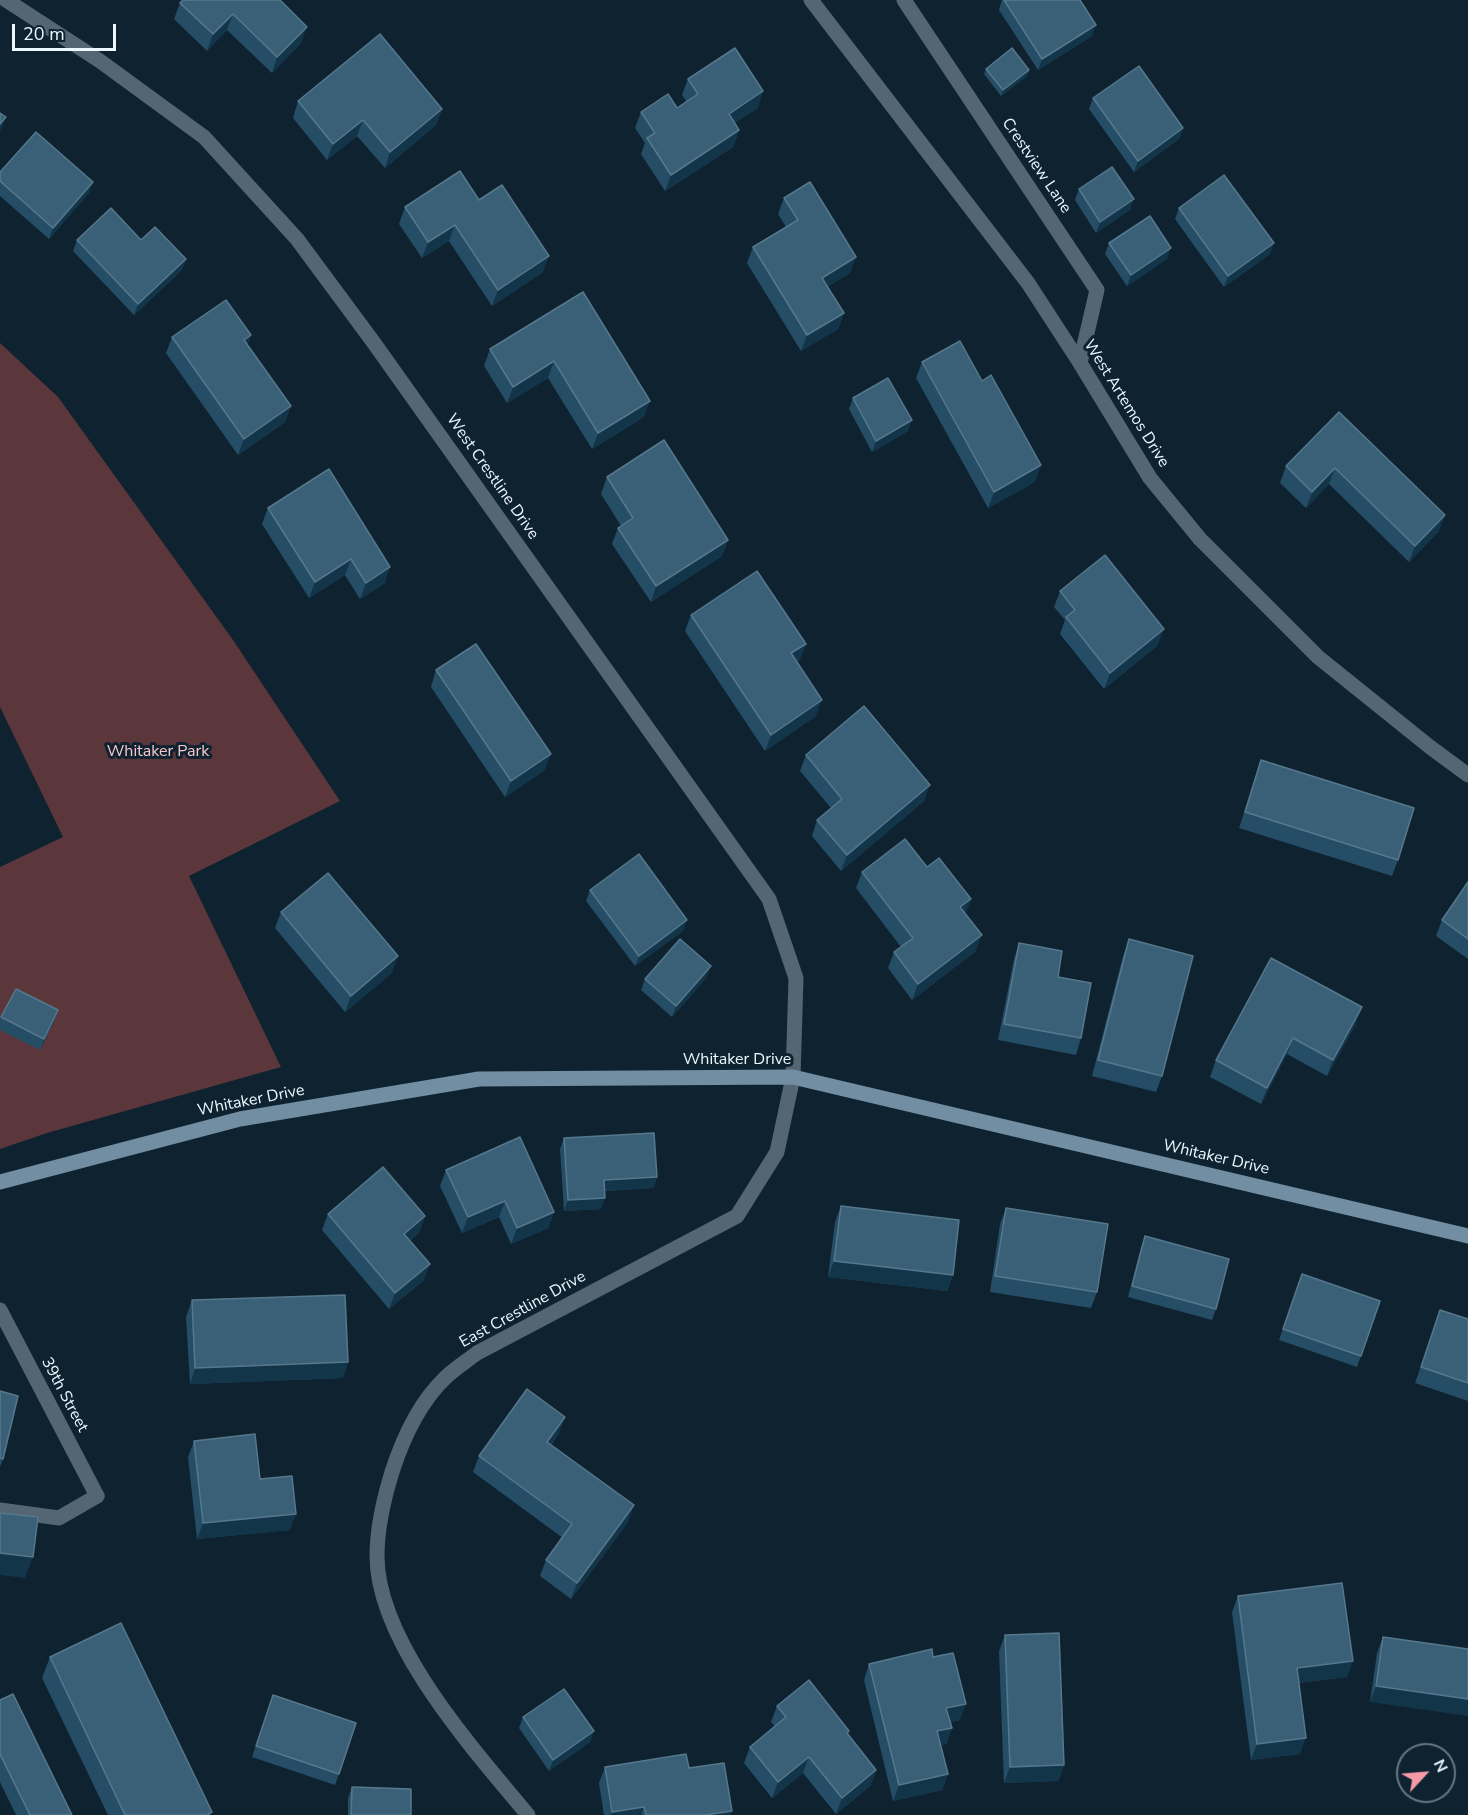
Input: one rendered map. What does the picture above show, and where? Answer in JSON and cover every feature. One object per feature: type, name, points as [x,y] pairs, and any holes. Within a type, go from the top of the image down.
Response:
[{"type":"street","name":"West Crestline Drive","points":[[6,0],[100,61],[204,137],[297,239],[374,343],[769,899],[796,978],[793,1077]]},
{"type":"street","name":"West Artemos Drive","points":[[811,0],[1028,283],[1150,478],[1200,539],[1318,657],[1468,775]]},
{"type":"street","name":"Crestview Lane","points":[[904,0],[1097,290],[1080,363]]},
{"type":"street","name":"Whitaker Drive","points":[[0,1182],[240,1119],[479,1079],[793,1077],[1468,1236]]},
{"type":"street","name":"East Crestline Drive","points":[[528,1815],[445,1713],[419,1674],[391,1618],[381,1587],[377,1557],[386,1492],[400,1448],[418,1412],[444,1378],[477,1353],[737,1216],[777,1152],[793,1077]]},
{"type":"street","name":"39th Street","points":[[0,1310],[97,1496],[59,1518],[0,1510]]},
{"type":"green space","name":"Whitaker Park","points":[[0,343],[58,397],[233,640],[340,801],[189,876],[281,1067],[47,1133],[0,1149],[0,867],[63,837],[0,707]]},
{"type":"building","points":[[183,0],[280,0],[307,27],[277,57],[233,14],[213,34],[180,3]]},
{"type":"building","points":[[1004,0],[1080,0],[1096,25],[1042,59]]},
{"type":"building","points":[[380,34],[442,109],[390,152],[363,120],[333,144],[298,101]]},
{"type":"building","points":[[735,48],[763,91],[729,114],[739,130],[671,175],[647,138],[655,133],[641,112],[668,94],[677,108],[698,94],[688,79]]},
{"type":"building","points":[[1012,48],[1029,70],[1003,90],[986,69]]},
{"type":"building","points":[[1139,66],[1183,128],[1138,161],[1093,98]]},
{"type":"building","points":[[0,113],[6,117],[0,124]]},
{"type":"building","points":[[36,132],[93,182],[53,228],[0,181],[0,172]]},
{"type":"building","points":[[1112,167],[1134,199],[1100,222],[1079,189]]},
{"type":"building","points":[[460,171],[479,200],[502,185],[549,256],[498,290],[455,225],[428,242],[405,207]]},
{"type":"building","points":[[1224,175],[1274,243],[1228,276],[1179,208]]},
{"type":"building","points":[[810,182],[856,257],[822,278],[844,313],[807,335],[753,247],[798,220],[784,198]]},
{"type":"building","points":[[111,208],[141,240],[155,227],[186,259],[138,304],[77,240]]},
{"type":"building","points":[[1150,216],[1171,248],[1131,275],[1109,243]]},
{"type":"building","points":[[583,292],[650,401],[598,433],[554,361],[513,387],[490,349]]},
{"type":"building","points":[[226,300],[251,335],[244,340],[291,406],[244,439],[172,337]]},
{"type":"building","points":[[960,341],[982,381],[991,375],[1041,465],[994,492],[922,362]]},
{"type":"building","points":[[888,378],[912,420],[876,441],[853,398]]},
{"type":"building","points":[[1339,412],[1445,515],[1415,546],[1335,468],[1312,492],[1286,466]]},
{"type":"building","points":[[664,440],[728,540],[656,586],[618,528],[633,518],[607,477]]},
{"type":"building","points":[[329,469],[390,567],[366,583],[351,559],[315,582],[268,508]]},
{"type":"building","points":[[1105,555],[1164,629],[1110,673],[1066,617],[1075,610],[1060,591]]},
{"type":"building","points":[[757,571],[806,644],[791,653],[822,700],[771,735],[691,615]]},
{"type":"building","points":[[476,644],[551,754],[511,781],[436,670]]},
{"type":"building","points":[[864,706],[930,785],[847,855],[817,820],[842,799],[806,755]]},
{"type":"building","points":[[1261,760],[1414,808],[1398,860],[1245,812]]},
{"type":"building","points":[[905,839],[927,867],[939,858],[971,899],[960,907],[982,935],[918,984],[894,952],[913,938],[862,872]]},
{"type":"building","points":[[639,854],[687,920],[639,956],[590,890]]},
{"type":"building","points":[[328,873],[398,956],[351,996],[281,912]]},
{"type":"building","points":[[1468,882],[1468,939],[1442,920]]},
{"type":"building","points":[[680,939],[711,966],[676,1006],[645,979]]},
{"type":"building","points":[[1129,939],[1193,956],[1162,1076],[1098,1060]]},
{"type":"building","points":[[1019,943],[1062,951],[1058,977],[1091,983],[1081,1038],[1004,1024]]},
{"type":"building","points":[[1271,958],[1362,1007],[1333,1060],[1293,1038],[1267,1088],[1216,1060]]},
{"type":"building","points":[[16,989],[58,1010],[44,1039],[1,1017]]},
{"type":"building","points":[[654,1133],[657,1177],[604,1180],[605,1198],[568,1200],[564,1138]]},
{"type":"building","points":[[520,1137],[554,1212],[517,1228],[505,1201],[468,1217],[446,1170]]},
{"type":"building","points":[[383,1167],[425,1216],[404,1234],[430,1264],[395,1293],[328,1214]]},
{"type":"building","points":[[841,1206],[959,1220],[953,1275],[834,1261]]},
{"type":"building","points":[[1006,1208],[1108,1224],[1097,1292],[995,1276]]},
{"type":"building","points":[[1145,1236],[1229,1259],[1216,1309],[1132,1286]]},
{"type":"building","points":[[1302,1274],[1380,1301],[1361,1356],[1283,1329]]},
{"type":"building","points":[[345,1295],[348,1362],[195,1368],[192,1300]]},
{"type":"building","points":[[1440,1310],[1468,1319],[1468,1383],[1421,1367]]},
{"type":"building","points":[[527,1389],[565,1417],[547,1442],[634,1505],[577,1583],[546,1560],[572,1524],[479,1456]]},
{"type":"building","points":[[0,1391],[18,1396],[3,1459],[0,1458]]},
{"type":"building","points":[[255,1434],[260,1479],[292,1476],[296,1514],[203,1523],[194,1441]]},
{"type":"building","points":[[0,1513],[38,1517],[33,1557],[0,1553]]},
{"type":"building","points":[[1342,1583],[1353,1661],[1297,1668],[1306,1738],[1257,1744],[1238,1596]]},
{"type":"building","points":[[121,1623],[212,1812],[207,1815],[125,1815],[50,1657]]},
{"type":"building","points":[[1059,1633],[1064,1765],[1010,1767],[1005,1635]]},
{"type":"building","points":[[1383,1637],[1468,1649],[1468,1699],[1376,1686]]},
{"type":"building","points":[[932,1649],[933,1657],[953,1653],[966,1704],[946,1708],[952,1728],[937,1731],[948,1774],[899,1785],[869,1664]]},
{"type":"building","points":[[809,1680],[876,1770],[842,1798],[809,1757],[778,1782],[750,1747],[786,1717],[777,1706]]},
{"type":"building","points":[[564,1689],[594,1731],[553,1760],[523,1717]]},
{"type":"building","points":[[13,1694],[72,1815],[30,1815],[0,1754],[0,1700]]},
{"type":"building","points":[[273,1695],[356,1723],[339,1774],[256,1746]]},
{"type":"building","points":[[686,1754],[689,1768],[724,1763],[732,1811],[705,1815],[646,1815],[644,1807],[612,1812],[605,1767]]},
{"type":"building","points":[[352,1787],[411,1789],[411,1815],[351,1815]]}]
